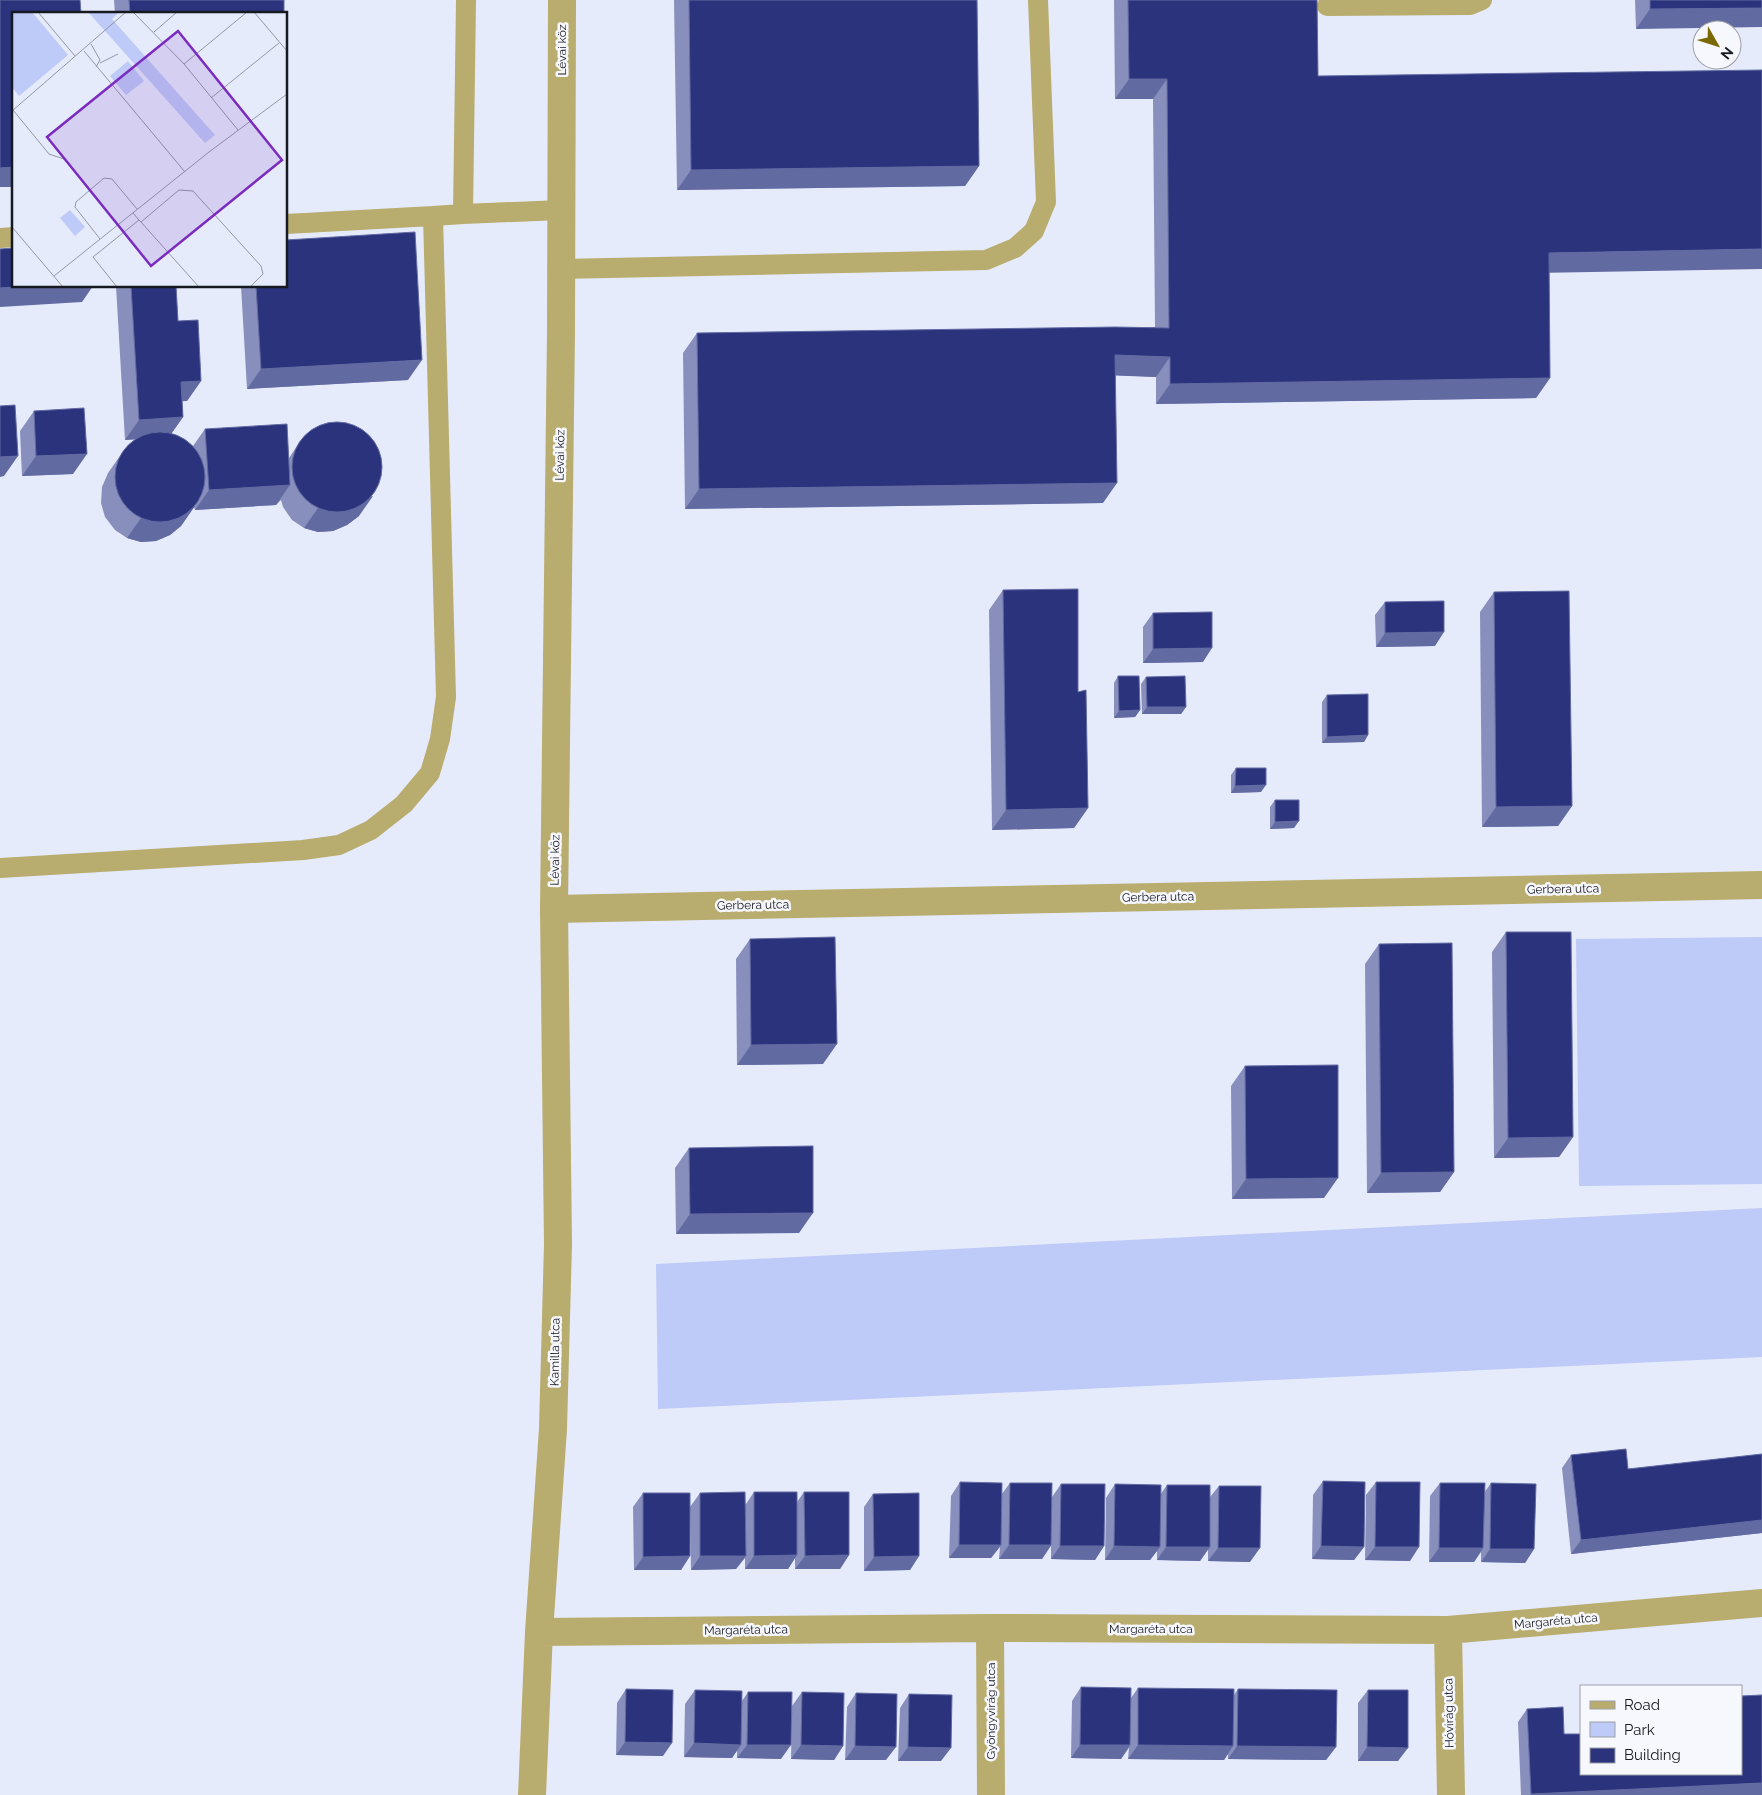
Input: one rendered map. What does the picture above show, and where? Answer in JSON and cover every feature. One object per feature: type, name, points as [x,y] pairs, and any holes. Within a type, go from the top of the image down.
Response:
[{"type":"street","name":"Lévai köz","points":[[554,909],[562,210],[562,0]]},
{"type":"street","name":"Gerbera utca","points":[[554,909],[1762,884]]},
{"type":"street","name":"Kamilla utca","points":[[532,1795],[539,1632],[553,1429],[558,1244],[554,909]]},
{"type":"street","name":"Margaréta utca","points":[[539,1632],[990,1628],[1448,1630],[1762,1603]]},
{"type":"street","name":"Gyöngyvirág utca","points":[[990,1628],[991,1795]]},
{"type":"street","name":"Hóvirág utca","points":[[1448,1630],[1451,1795]]},
{"type":"lane","points":[[463,214],[466,0]]},
{"type":"lane","points":[[561,269],[986,260],[1014,248],[1034,230],[1046,202],[1038,0]]},
{"type":"lane","points":[[1327,6],[1470,5],[1482,0]]},
{"type":"lane","points":[[288,224],[562,210]]},
{"type":"lane","points":[[0,868],[303,850],[338,845],[371,830],[404,804],[430,773],[440,739],[446,697],[433,216]]},
{"type":"green space","points":[[1762,937],[1762,1184],[1579,1186],[1576,939]]},
{"type":"green space","points":[[1762,1208],[1762,1357],[658,1409],[656,1264]]},
{"type":"building","points":[[0,0],[80,0],[81,12],[12,12],[12,167],[0,168]]},
{"type":"building","points":[[129,0],[284,0],[284,12],[130,12]]},
{"type":"building","points":[[689,0],[977,0],[979,166],[691,170]]},
{"type":"building","points":[[1128,0],[1317,0],[1318,76],[1762,70],[1762,249],[1549,253],[1550,378],[1170,384],[1170,357],[1115,355],[1117,483],[699,489],[697,333],[1115,327],[1169,328],[1167,79],[1129,79]]},
{"type":"building","points":[[1650,0],[1762,0],[1762,8],[1650,9]]},
{"type":"building","points":[[415,232],[422,360],[261,369],[256,288],[288,288],[288,240]]},
{"type":"building","points":[[12,248],[12,287],[0,288],[0,249]]},
{"type":"building","points":[[131,288],[176,288],[178,321],[198,320],[201,381],[181,382],[183,417],[139,420]]},
{"type":"building","points":[[15,405],[18,456],[0,457],[0,406]]},
{"type":"building","points":[[84,408],[87,454],[36,456],[34,411]]},
{"type":"building","points":[[337,422],[354,426],[369,435],[378,450],[382,467],[378,484],[369,499],[354,508],[337,512],[320,508],[305,499],[296,484],[292,467],[296,450],[305,435],[320,426]]},
{"type":"building","points":[[287,424],[290,485],[209,490],[205,429]]},
{"type":"building","points":[[160,432],[177,436],[192,445],[201,460],[205,477],[201,494],[192,509],[177,518],[160,522],[143,518],[128,509],[119,494],[115,477],[119,460],[128,445],[143,436]]},
{"type":"building","points":[[1078,589],[1078,692],[1086,690],[1088,808],[1006,810],[1003,590]]},
{"type":"building","points":[[1569,591],[1572,806],[1496,807],[1494,592]]},
{"type":"building","points":[[1444,601],[1444,632],[1385,633],[1385,602]]},
{"type":"building","points":[[1212,612],[1212,648],[1153,649],[1153,613]]},
{"type":"building","points":[[1118,676],[1139,676],[1140,710],[1119,711]]},
{"type":"building","points":[[1185,676],[1186,707],[1147,707],[1146,677]]},
{"type":"building","points":[[1368,694],[1368,735],[1327,737],[1327,695]]},
{"type":"building","points":[[1236,768],[1266,768],[1266,785],[1235,786]]},
{"type":"building","points":[[1275,800],[1299,800],[1299,821],[1275,822]]},
{"type":"building","points":[[1506,932],[1571,932],[1573,1137],[1508,1138]]},
{"type":"building","points":[[835,937],[837,1044],[751,1045],[750,939]]},
{"type":"building","points":[[1452,943],[1454,1172],[1381,1173],[1379,944]]},
{"type":"building","points":[[1338,1065],[1338,1178],[1246,1179],[1245,1066]]},
{"type":"building","points":[[813,1146],[813,1213],[690,1214],[689,1148]]},
{"type":"building","points":[[1626,1449],[1628,1469],[1762,1454],[1762,1520],[1581,1540],[1571,1455]]},
{"type":"building","points":[[1323,1481],[1365,1482],[1364,1547],[1321,1546]]},
{"type":"building","points":[[960,1482],[1002,1483],[1001,1545],[959,1545]]},
{"type":"building","points":[[1376,1482],[1420,1482],[1419,1547],[1375,1547]]},
{"type":"building","points":[[1010,1483],[1052,1483],[1051,1545],[1009,1545]]},
{"type":"building","points":[[1440,1483],[1485,1483],[1483,1548],[1439,1548]]},
{"type":"building","points":[[1491,1483],[1536,1484],[1534,1549],[1490,1549]]},
{"type":"building","points":[[1061,1484],[1105,1484],[1104,1546],[1060,1546]]},
{"type":"building","points":[[1115,1484],[1161,1485],[1160,1547],[1114,1546]]},
{"type":"building","points":[[1167,1485],[1210,1485],[1210,1547],[1166,1547]]},
{"type":"building","points":[[1219,1486],[1261,1486],[1260,1548],[1218,1548]]},
{"type":"building","points":[[745,1492],[746,1556],[700,1556],[700,1493]]},
{"type":"building","points":[[754,1492],[797,1492],[797,1555],[754,1556]]},
{"type":"building","points":[[804,1492],[849,1492],[849,1555],[805,1556]]},
{"type":"building","points":[[643,1493],[690,1493],[690,1556],[643,1557]]},
{"type":"building","points":[[919,1493],[919,1556],[874,1557],[873,1494]]},
{"type":"building","points":[[1081,1687],[1131,1688],[1130,1745],[1080,1745]]},
{"type":"building","points":[[1138,1688],[1234,1689],[1233,1746],[1138,1745]]},
{"type":"building","points":[[626,1689],[673,1690],[672,1743],[625,1742]]},
{"type":"building","points":[[1238,1689],[1337,1690],[1336,1747],[1237,1746]]},
{"type":"building","points":[[695,1690],[742,1691],[741,1745],[694,1743]]},
{"type":"building","points":[[1368,1690],[1408,1690],[1408,1748],[1367,1747]]},
{"type":"building","points":[[748,1692],[792,1692],[791,1745],[747,1745]]},
{"type":"building","points":[[802,1692],[844,1693],[843,1746],[801,1745]]},
{"type":"building","points":[[856,1693],[897,1694],[896,1747],[855,1746]]},
{"type":"building","points":[[909,1694],[952,1695],[951,1748],[908,1747]]},
{"type":"building","points":[[1762,1695],[1762,1783],[1531,1794],[1527,1709],[1563,1707],[1564,1734],[1580,1734],[1580,1775],[1742,1775],[1742,1696]]}]
